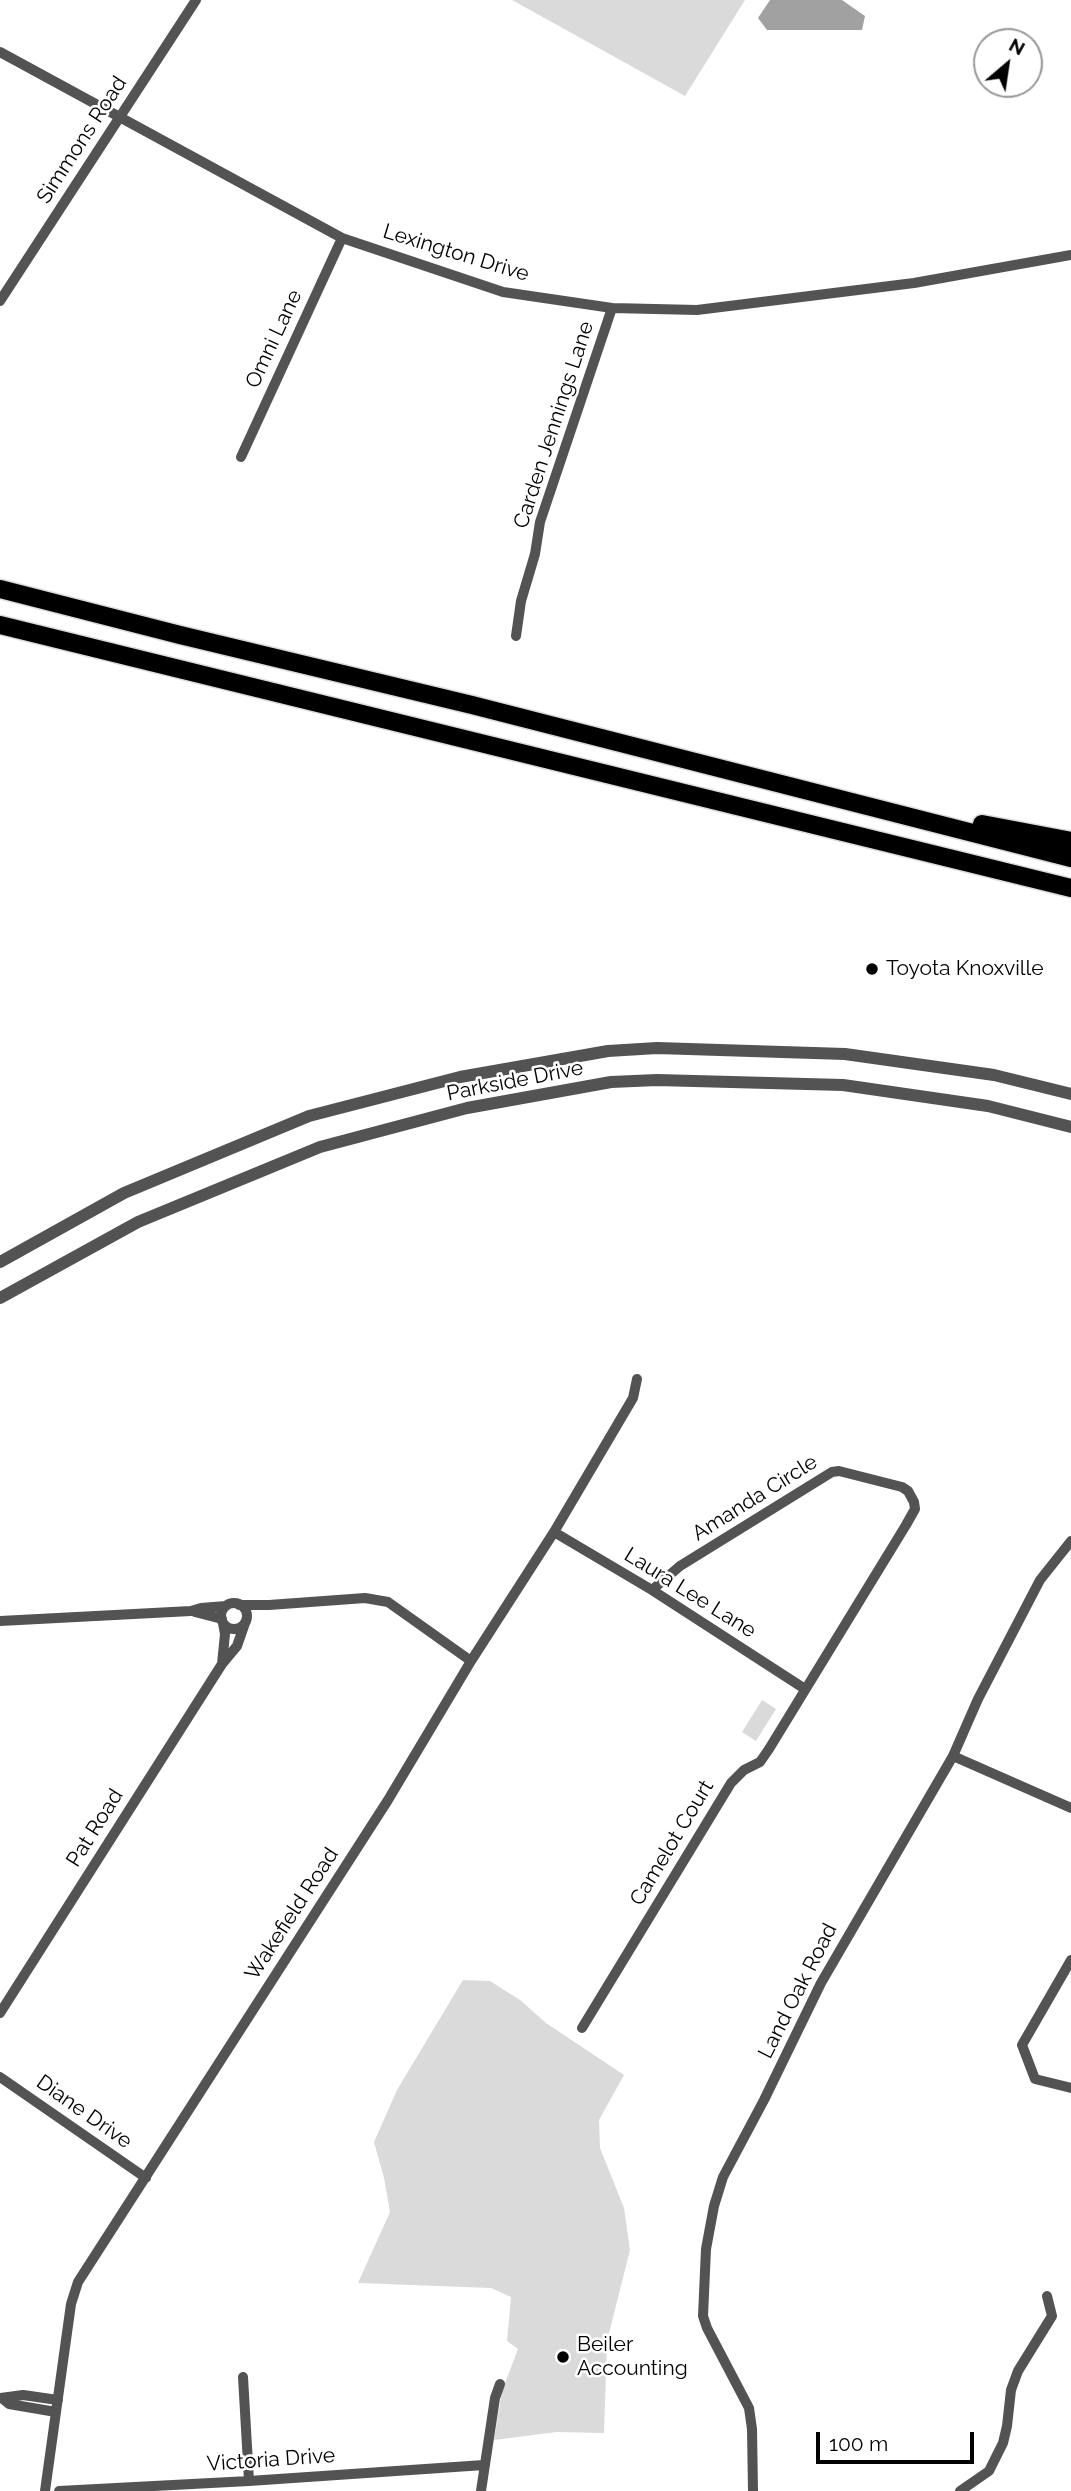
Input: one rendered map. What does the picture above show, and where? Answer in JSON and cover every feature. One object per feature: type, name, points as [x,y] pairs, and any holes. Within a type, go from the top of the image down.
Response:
[{"type":"highway","points":[[0,589],[797,787],[1071,858]]},
{"type":"highway","points":[[0,625],[1071,888]]},
{"type":"highway","points":[[797,787],[1071,841]]},
{"type":"street","name":"Simmons Road","points":[[0,301],[195,0]]},
{"type":"street","name":"Lexington Drive","points":[[0,52],[342,238],[502,292],[612,308],[697,310],[914,283],[1071,255]]},
{"type":"street","name":"Omni Lane","points":[[241,457],[342,238]]},
{"type":"street","name":"Carden Jennings Lane","points":[[516,636],[521,601],[535,554],[540,522],[612,308]]},
{"type":"street","name":"Parkside Drive","points":[[0,1262],[124,1193],[309,1116],[460,1077],[608,1051],[657,1048],[845,1054],[994,1075],[1071,1094]]},
{"type":"street","name":"Parkside Drive","points":[[0,1298],[138,1222],[320,1147],[467,1108],[611,1082],[657,1080],[843,1085],[988,1106],[1071,1127]]},
{"type":"street","name":"Wakefield Road","points":[[45,2491],[71,2304],[79,2281],[388,1800],[471,1661],[554,1532],[633,1398],[637,1379]]},
{"type":"street","name":"Amanda Circle","points":[[652,1590],[680,1566],[832,1472],[902,1487],[908,1491],[915,1509],[805,1689]]},
{"type":"street","name":"Laura Lee Lane","points":[[554,1532],[652,1590],[805,1689]]},
{"type":"street","name":"Land Oak Road","points":[[753,2491],[749,2408],[703,2316],[706,2249],[723,2177],[821,1983],[953,1756],[978,1699],[1040,1580],[1071,1541]]},
{"type":"street","points":[[0,1621],[365,1598],[388,1602],[471,1661]]},
{"type":"street","points":[[239,1605],[246,1612],[245,1621]]},
{"type":"street","points":[[191,1611],[222,1621],[235,1629],[270,1605]]},
{"type":"street","points":[[222,1621],[222,1611],[226,1606]]},
{"type":"street","name":"Pat Road","points":[[222,1621],[225,1634],[222,1664]]},
{"type":"street","name":"Pat Road","points":[[0,2013],[222,1664],[237,1646],[245,1621]]},
{"type":"street","name":"Camelot Court","points":[[582,2028],[731,1783],[744,1770],[760,1762],[805,1689]]},
{"type":"street","points":[[953,1756],[1071,1808]]},
{"type":"street","points":[[1071,1960],[1022,2045],[1035,2079],[1071,2088]]},
{"type":"street","name":"Diane Drive","points":[[0,2077],[146,2178]]},
{"type":"street","points":[[960,2491],[989,2471],[1003,2443],[1011,2390],[1018,2371],[1052,2316],[1047,2296]]},
{"type":"street","points":[[243,2377],[249,2481]]},
{"type":"street","points":[[481,2491],[495,2398],[500,2384]]},
{"type":"street","points":[[2,2398],[23,2395],[58,2400]]},
{"type":"street","points":[[2,2398],[9,2404],[56,2412]]},
{"type":"street","name":"Victoria Drive","points":[[59,2491],[484,2465]]},
{"type":"shaded area","points":[[512,0],[745,0],[685,96]]},
{"type":"shaded area","points":[[770,0],[842,0],[865,16],[862,30],[767,30],[758,18]]},
{"type":"shaded area","points":[[762,1700],[776,1709],[756,1741],[742,1732]]},
{"type":"shaded area","points":[[463,1980],[490,1981],[520,2000],[546,2023],[624,2075],[599,2120],[600,2148],[624,2208],[630,2250],[607,2341],[604,2433],[557,2432],[494,2440],[502,2391],[518,2349],[507,2341],[511,2297],[491,2288],[358,2283],[390,2212],[374,2142],[397,2090]]},
{"type":"place","name":"Toyota Knoxville","points":[[872,969]]},
{"type":"place","name":"Beiler Accounting","points":[[563,2357]]}]
